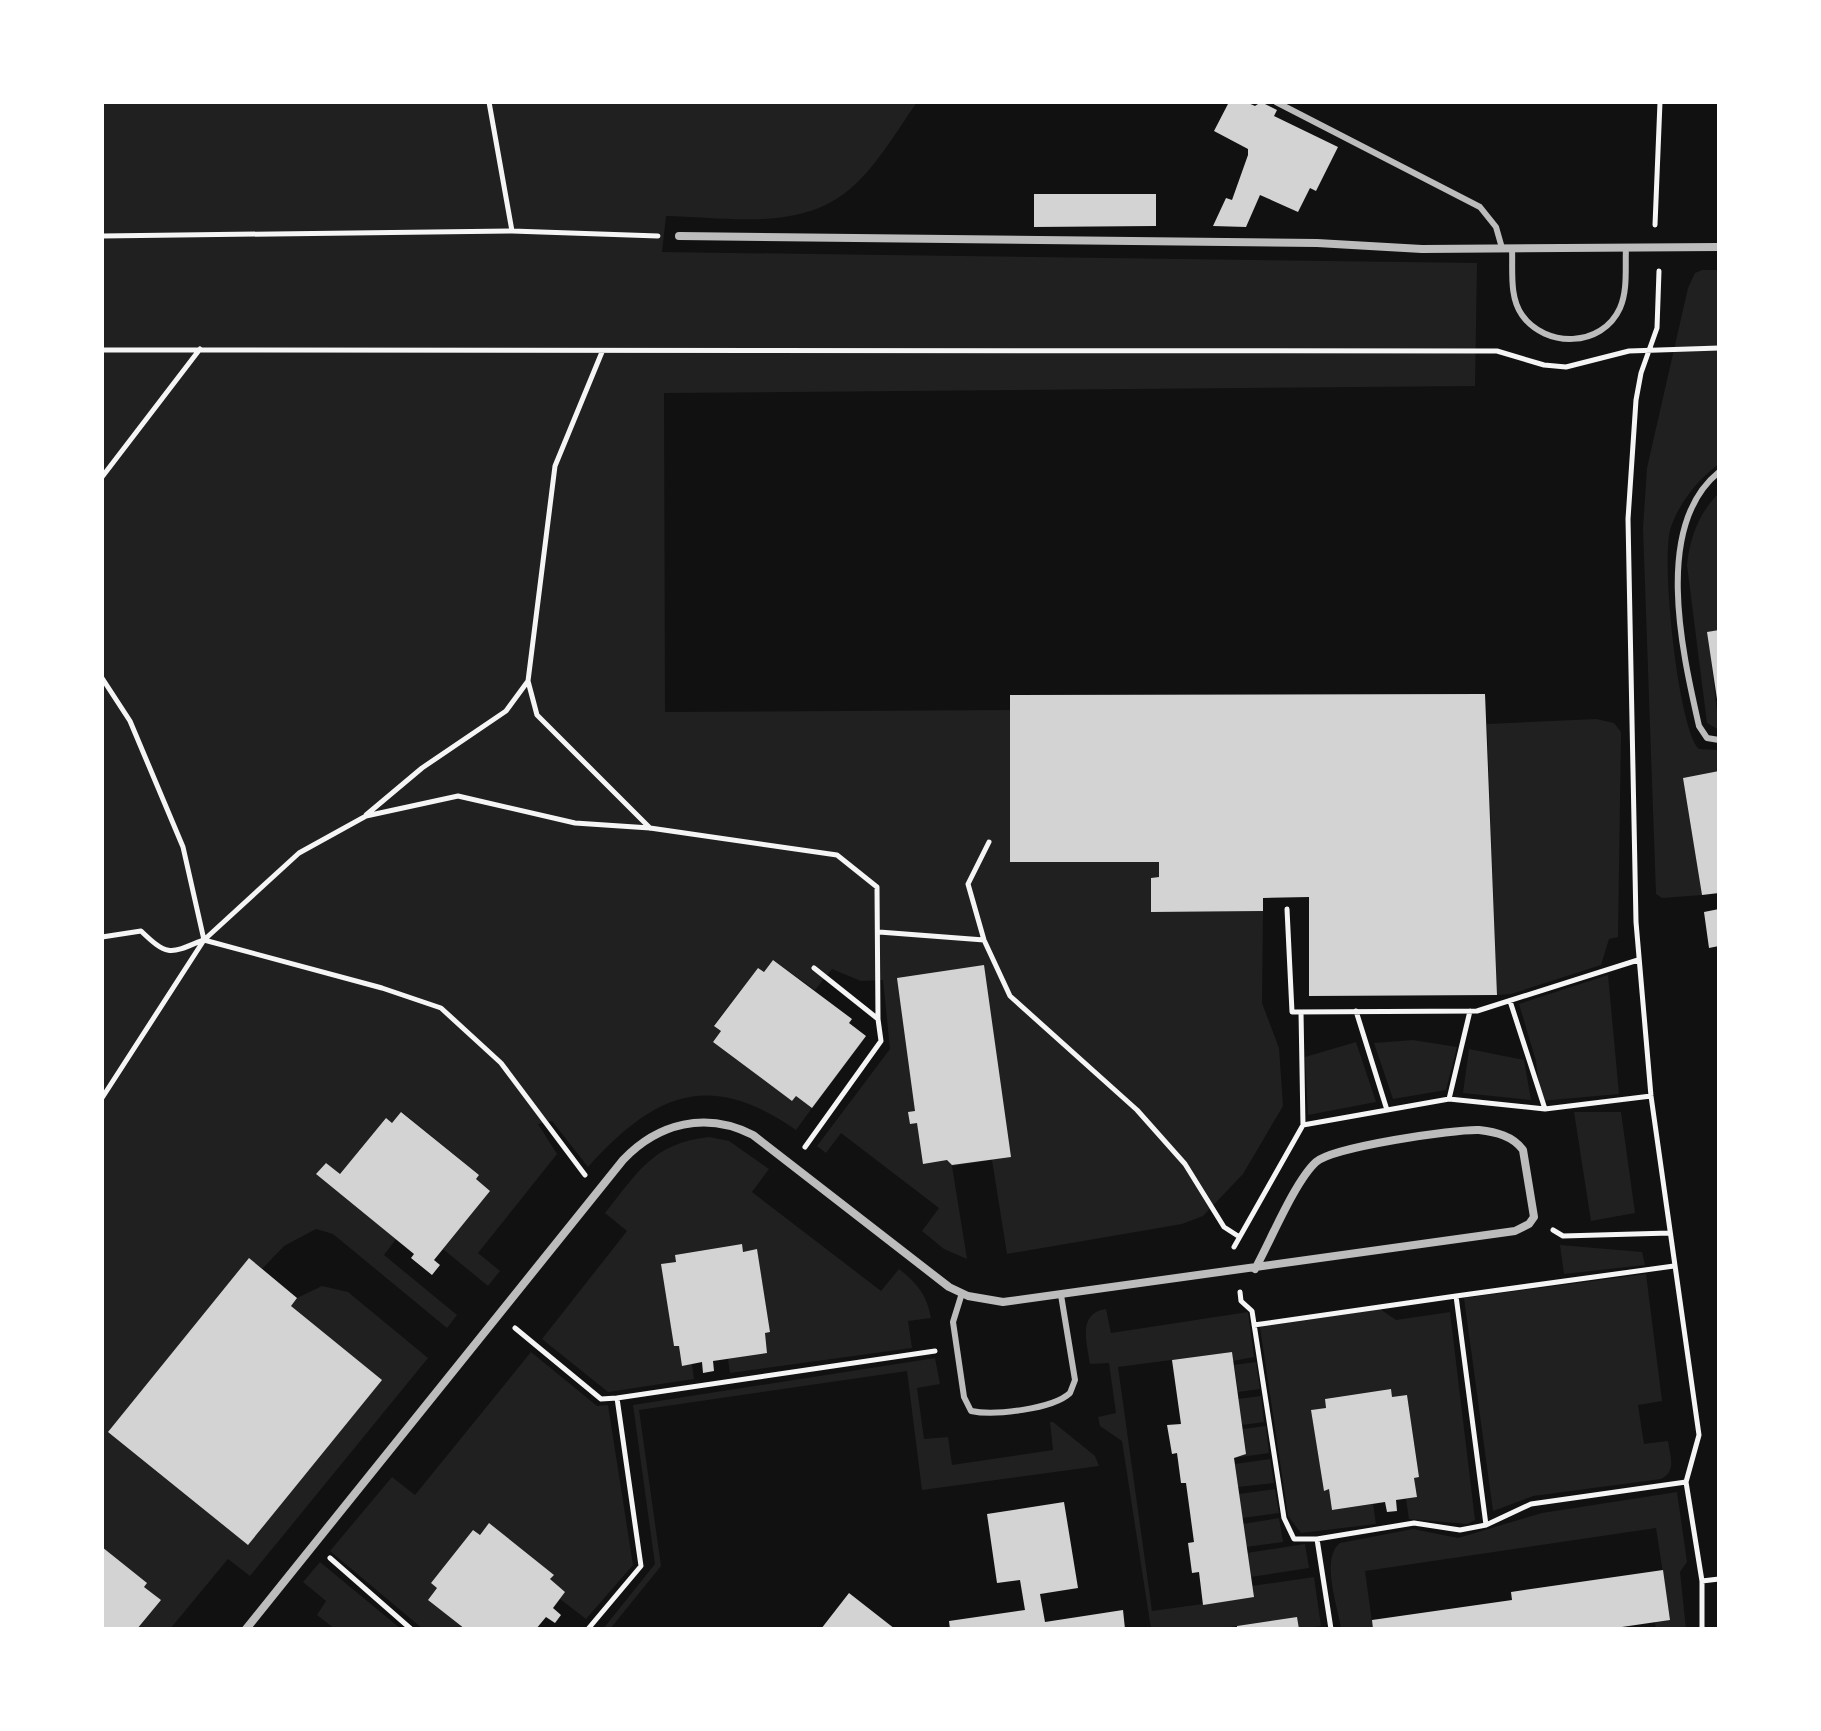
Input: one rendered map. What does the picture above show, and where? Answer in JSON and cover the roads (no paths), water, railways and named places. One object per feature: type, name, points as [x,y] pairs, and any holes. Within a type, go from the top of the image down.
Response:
[{"type":"street","points":[[679,236],[1317,243],[1422,249],[1719,247]]},
{"type":"street","points":[[246,1629],[597,1192],[645,1139],[689,1123],[736,1126],[793,1164],[936,1277],[962,1293],[1003,1302],[1236,1272],[1515,1231],[1529,1224],[1534,1217],[1526,1157],[1519,1144],[1502,1135],[1479,1130],[1336,1151],[1316,1162],[1308,1172],[1255,1269]]},
{"type":"lane","points":[[1276,102],[1480,207],[1496,227],[1502,248]]},
{"type":"lane","points":[[1512,248],[1513,295],[1520,313],[1542,333],[1570,340],[1589,336],[1606,326],[1619,311],[1625,292],[1626,247]]},
{"type":"lane","points":[[1719,472],[1696,502],[1680,540],[1677,566],[1684,640],[1699,726],[1707,738],[1719,740]]},
{"type":"lane","points":[[962,1293],[953,1322],[964,1397],[971,1411],[984,1412],[1057,1403],[1070,1393],[1075,1380],[1061,1295]]}]
